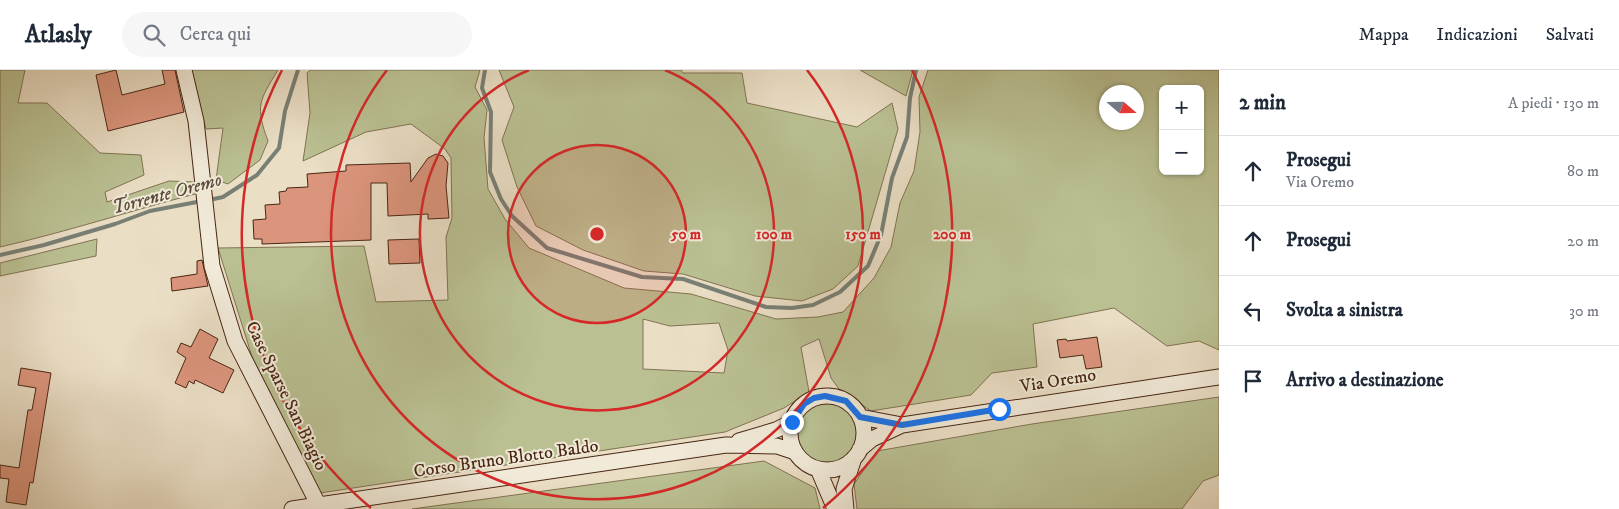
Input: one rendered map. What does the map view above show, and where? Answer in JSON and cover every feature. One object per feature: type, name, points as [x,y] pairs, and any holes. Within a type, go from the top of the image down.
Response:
[{"type":"main road","name":"Case Sparse San Biagio","points":[[184,70],[196,121],[212,266],[235,341],[319,506]]},
{"type":"main road","name":"Via Oremo","points":[[857,454],[872,439],[902,425],[1219,376]]},
{"type":"main road","points":[[846,509],[844,489],[863,438],[860,417],[846,401],[825,396],[814,398],[804,404],[792,422],[791,442],[795,452],[809,466],[818,469],[837,468],[857,454]]},
{"type":"main road","name":"Via Oremo","points":[[860,417],[902,425]]},
{"type":"main road","name":"Corso Bruno Blotto Baldo","points":[[726,446],[776,430],[792,422]]},
{"type":"main road","name":"Corso Bruno Blotto Baldo","points":[[292,509],[726,446],[777,446],[795,452]]},
{"type":"main road","points":[[818,469],[835,509]]},
{"type":"green space","points":[[0,70],[25,70],[18,103],[47,103],[100,153],[141,155],[144,175],[105,192],[107,202],[169,181],[195,182],[195,194],[0,247]]},
{"type":"green space","points":[[190,70],[278,70],[261,104],[261,120],[268,141],[260,160],[228,184],[216,180],[223,128],[206,129]]},
{"type":"green space","points":[[310,70],[480,70],[475,87],[487,110],[484,138],[488,189],[505,219],[529,248],[624,288],[691,294],[776,319],[818,317],[843,312],[874,278],[891,247],[900,203],[914,171],[920,132],[919,97],[928,70],[1219,70],[1219,350],[1199,341],[1167,346],[1114,308],[1033,324],[1037,367],[992,373],[971,395],[871,411],[839,389],[831,378],[819,339],[801,347],[809,392],[784,408],[725,432],[320,493],[254,363],[218,248],[364,246],[376,302],[448,300],[446,237],[452,218],[451,158],[445,149],[411,124],[366,132],[303,161],[310,113],[307,73]],"holes":[[[643,319],[670,326],[719,323],[728,350],[724,373],[643,369]]]},
{"type":"green space","points":[[499,70],[681,70],[683,73],[742,73],[747,103],[857,127],[892,103],[898,129],[858,266],[833,289],[802,301],[755,296],[683,274],[644,271],[583,250],[536,226],[517,187],[502,140],[514,107]]},
{"type":"green space","points":[[860,70],[913,70],[906,96]]},
{"type":"green space","points":[[97,239],[96,256],[0,276],[0,263]]},
{"type":"green space","points":[[1219,397],[1219,475],[1203,481],[1182,509],[857,509],[854,484],[877,451],[1032,424]]},
{"type":"green space","points":[[827,403],[844,408],[852,416],[857,433],[852,450],[844,458],[827,463],[810,458],[802,450],[797,433],[802,416],[810,408]]},
{"type":"green space","points":[[764,461],[815,488],[820,509],[412,509]]},
{"type":"building","points":[[116,70],[122,95],[165,84],[162,70],[175,70],[184,112],[108,131],[96,75]]},
{"type":"building","points":[[436,154],[443,156],[448,163],[446,186],[449,218],[428,219],[428,214],[388,216],[387,183],[371,183],[371,240],[262,244],[262,239],[254,239],[253,220],[266,219],[265,205],[280,204],[279,192],[286,191],[287,188],[308,187],[307,174],[346,171],[346,165],[410,163],[411,182],[428,158]]},
{"type":"building","points":[[419,239],[420,263],[389,264],[388,240]]},
{"type":"building","points":[[202,260],[208,286],[172,291],[171,278],[197,274],[197,261]]},
{"type":"building","points":[[200,329],[218,339],[209,358],[234,370],[223,393],[195,380],[194,384],[189,381],[186,388],[175,383],[186,358],[177,352],[181,343],[191,347]]},
{"type":"building","points":[[1097,337],[1102,367],[1086,369],[1083,355],[1060,358],[1057,340],[1066,339],[1067,341]]},
{"type":"building","points":[[21,368],[51,373],[33,483],[30,482],[26,505],[6,502],[9,479],[0,478],[0,465],[19,468],[28,410],[32,410],[36,388],[18,385]]},
{"type":"waterway","name":"Torrente Oremo","points":[[209,200],[223,197],[257,175],[279,148],[285,111],[298,70]]},
{"type":"waterway","name":"Torrente Oremo","points":[[485,70],[482,88],[491,112],[490,172],[501,199],[512,216],[547,248],[642,277],[683,279],[766,307],[792,308],[813,305],[840,292],[868,266],[881,235],[892,178],[907,137],[910,98],[916,70]]},
{"type":"waterway","name":"Torrente Oremo","points":[[0,255],[44,245],[115,224],[150,211],[202,201]]},
{"type":"route","points":[[792,422],[796,412],[804,404],[814,398],[825,396],[836,397],[846,401],[860,417],[902,425],[999,409]]}]
